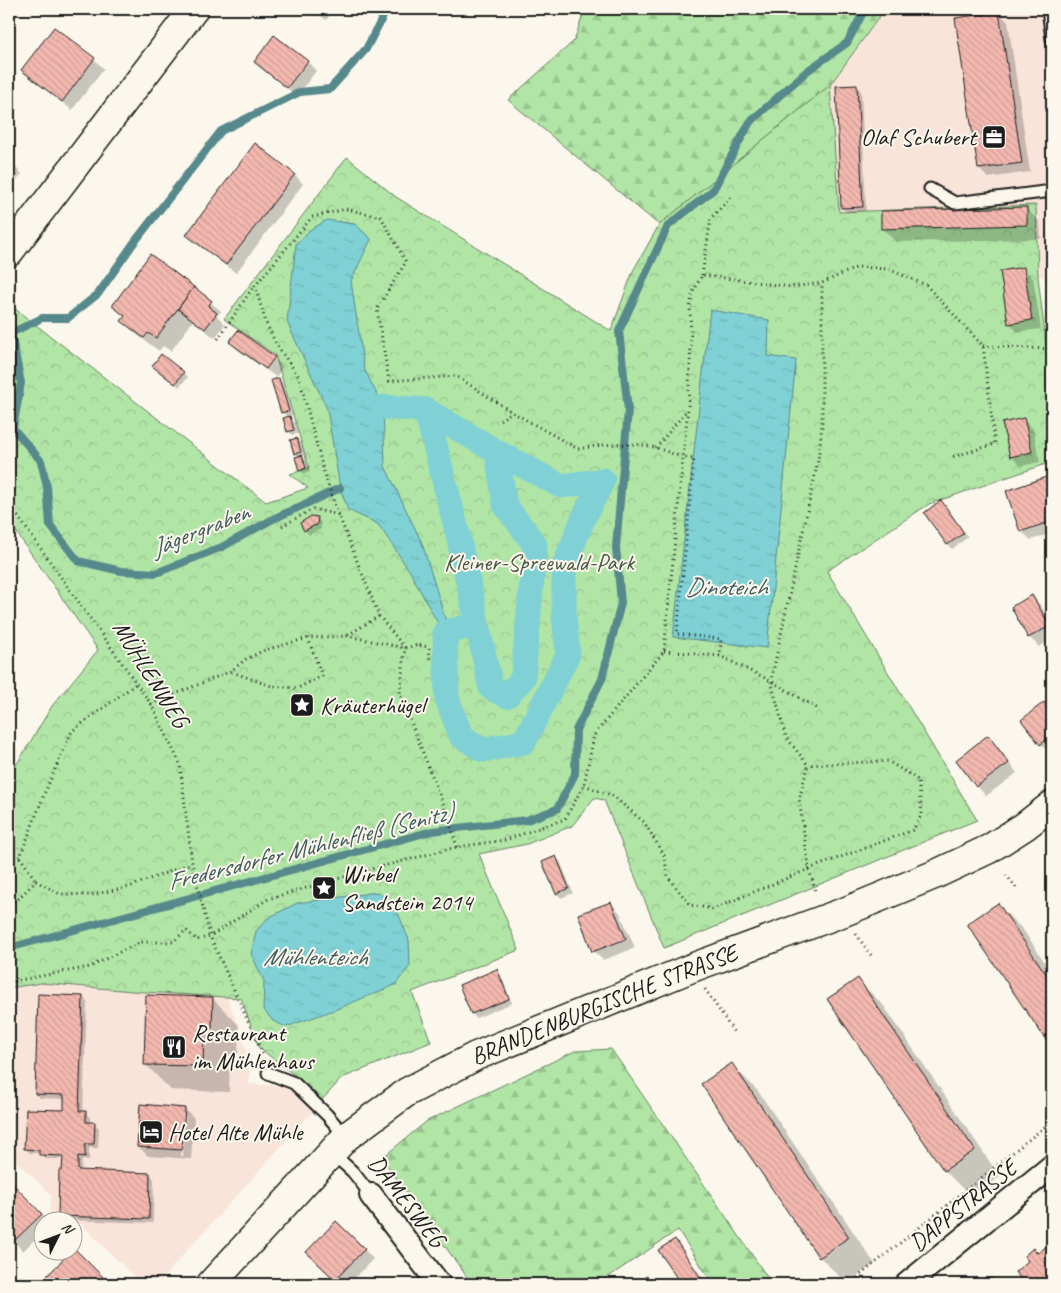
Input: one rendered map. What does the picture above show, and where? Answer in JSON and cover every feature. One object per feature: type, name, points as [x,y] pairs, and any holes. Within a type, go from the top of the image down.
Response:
[{"type":"street","points":[[9,252],[194,9]]},
{"type":"street","name":"BRANDENBURGISCHE STRASSE","points":[[211,1284],[339,1144],[407,1092],[476,1056],[694,967],[844,912],[934,875],[990,849],[1052,805]]},
{"type":"street","name":"DAPPSTRASSE","points":[[907,1284],[1052,1166]]},
{"type":"street","name":"DAMESWEG","points":[[371,1195],[439,1284]]},
{"type":"lane","points":[[1048,9],[1052,39]]},
{"type":"lane","points":[[930,189],[955,203],[1052,191]]},
{"type":"lane","points":[[268,1073],[294,1083],[327,1114],[339,1144]]},
{"type":"lane","name":"DAMESWEG","points":[[339,1144],[353,1172],[371,1195]]},
{"type":"path","points":[[9,982],[90,966],[140,942],[174,942],[186,930],[197,940],[210,936],[268,898],[368,870],[458,848],[505,840],[565,819],[584,785],[594,735],[664,651],[688,408],[691,342],[690,307],[693,292],[702,275],[710,218],[733,195]]},
{"type":"path","points":[[218,339],[255,286],[312,217],[346,209],[381,217],[406,262],[378,309],[389,381],[456,376],[512,412],[578,449],[608,443],[641,445],[656,448],[683,458],[694,459],[677,634],[721,639],[720,656]]},
{"type":"path","points":[[702,275],[792,287],[822,283],[858,267],[888,268],[926,285],[983,346],[995,444],[952,457]]},
{"type":"path","points":[[808,765],[786,737],[771,681],[818,462],[822,426],[822,283]]},
{"type":"path","points":[[255,286],[266,323],[276,344],[299,377],[323,469],[335,506],[379,616],[405,648],[400,694],[447,814],[458,848]]},
{"type":"path","points":[[983,346],[1052,348]]},
{"type":"path","points":[[656,448],[688,408]]},
{"type":"path","points":[[500,420],[512,412]]},
{"type":"path","name":"MÜHLENWEG","points":[[9,504],[151,704],[180,764],[192,863],[204,915],[210,936],[263,1055],[268,1073]]},
{"type":"path","points":[[282,526],[313,509],[340,515]]},
{"type":"path","points":[[348,636],[379,616]]},
{"type":"path","points":[[151,704],[231,671],[246,659],[265,650],[308,638],[348,636],[405,648],[418,645],[428,647],[430,660]]},
{"type":"path","points":[[231,671],[271,686],[298,688],[322,676],[308,638]]},
{"type":"path","points":[[664,651],[720,656],[771,681],[820,710]]},
{"type":"path","points":[[20,857],[45,792],[72,731],[136,683]]},
{"type":"path","points":[[584,785],[613,796],[644,822],[664,855],[668,877],[690,905],[713,909],[809,869],[913,830],[922,814],[918,780],[888,760],[808,765]]},
{"type":"path","points":[[808,765],[799,799],[809,869],[815,890]]},
{"type":"path","points":[[9,859],[20,857]]},
{"type":"path","points":[[20,857],[36,881],[60,894],[91,895],[129,887],[192,863]]},
{"type":"path","points":[[1006,876],[1018,890]]},
{"type":"path","points":[[9,901],[16,900],[36,881]]},
{"type":"path","points":[[862,942],[873,958]]},
{"type":"path","points":[[702,985],[735,1034]]},
{"type":"path","points":[[849,1284],[1052,1121]]},
{"type":"shaded area","points":[[886,9],[1052,9],[1052,276],[1038,277],[1036,205],[838,212],[830,85]]},
{"type":"shaded area","name":"Hotel Alte Mühle","points":[[41,983],[227,997],[250,1059],[249,1084],[286,1086],[313,1111],[157,1284],[142,1284],[82,1225],[82,1210],[50,1210],[51,1195],[9,1154],[9,988]]},
{"type":"green space","points":[[585,9],[885,9],[830,85],[659,225],[508,100],[574,41]]},
{"type":"green space","name":"Kleiner-Spreewald-Park","points":[[830,85],[839,212],[1036,205],[1038,277],[1052,394],[1052,462],[929,504],[827,571],[977,820],[664,948],[604,800],[594,798],[572,826],[527,844],[479,854],[519,950],[412,992],[431,1042],[342,1078],[321,1101],[301,1080],[259,1048],[241,998],[41,983],[9,988],[9,777],[52,706],[98,650],[12,526],[9,527],[9,306],[266,502],[308,488],[290,474],[309,468],[275,355],[224,319],[347,157],[396,197],[611,331],[633,271],[659,225]]},
{"type":"green space","points":[[611,1049],[772,1284],[713,1284],[678,1230],[598,1284],[472,1284],[382,1158],[427,1121],[575,1051]]},
{"type":"water","points":[[327,220],[355,224],[371,239],[351,281],[364,368],[383,407],[385,466],[422,543],[449,631],[443,633],[409,570],[378,524],[348,510],[340,488],[327,409],[287,322],[296,244],[310,230]]},
{"type":"water","name":"Dinoteich","points":[[710,310],[769,320],[768,356],[796,360],[767,648],[673,637]]},
{"type":"water","name":"Mühlenteich","points":[[378,892],[396,908],[409,940],[410,966],[395,985],[286,1027],[273,1021],[263,1009],[264,981],[251,954],[256,931],[268,918],[297,903]]},
{"type":"building","points":[[999,12],[1022,163],[978,169],[955,18]]},
{"type":"building","points":[[54,27],[95,58],[62,102],[21,70]]},
{"type":"building","points":[[274,35],[308,61],[287,88],[254,62]]},
{"type":"building","points":[[857,85],[863,207],[841,208],[836,86]]},
{"type":"building","points":[[255,143],[295,174],[226,265],[186,235]]},
{"type":"building","points":[[9,160],[14,164],[9,170]]},
{"type":"building","points":[[1027,207],[1027,225],[881,229],[881,211]]},
{"type":"building","points":[[150,254],[194,287],[156,338],[148,333],[144,338],[121,321],[125,316],[112,306]]},
{"type":"building","points":[[1024,267],[1032,320],[1008,324],[1000,271]]},
{"type":"building","points":[[194,287],[212,301],[208,306],[217,313],[205,329],[178,309]]},
{"type":"building","points":[[238,330],[275,357],[266,369],[229,342]]},
{"type":"building","points":[[161,354],[184,372],[175,384],[152,366]]},
{"type":"building","points":[[279,378],[289,411],[281,413],[271,380]]},
{"type":"building","points":[[290,416],[294,430],[287,432],[283,418]]},
{"type":"building","points":[[1024,418],[1032,452],[1010,457],[1002,423]]},
{"type":"building","points":[[297,438],[301,452],[294,454],[290,440]]},
{"type":"building","points":[[302,455],[306,468],[299,471],[295,457]]},
{"type":"building","points":[[1049,476],[1052,485],[1052,521],[1020,532],[1006,491]]},
{"type":"building","points":[[941,500],[964,533],[947,545],[924,513]]},
{"type":"building","points":[[311,516],[318,517],[317,525],[304,531],[300,523]]},
{"type":"building","points":[[1032,595],[1050,626],[1028,638],[1011,607]]},
{"type":"building","points":[[1044,702],[1052,714],[1052,735],[1040,745],[1021,720]]},
{"type":"building","points":[[988,735],[1009,763],[976,787],[956,760]]},
{"type":"building","points":[[556,856],[569,888],[556,894],[542,862]]},
{"type":"building","points":[[611,902],[626,939],[592,952],[578,914]]},
{"type":"building","points":[[998,903],[1052,983],[1052,1049],[967,924]]},
{"type":"building","points":[[497,969],[509,999],[471,1014],[459,985]]},
{"type":"building","points":[[858,978],[975,1150],[944,1171],[827,999]]},
{"type":"building","points":[[38,994],[83,996],[79,1111],[86,1111],[86,1122],[95,1122],[94,1144],[85,1144],[85,1157],[78,1156],[78,1170],[150,1173],[149,1219],[82,1217],[82,1210],[58,1210],[59,1170],[62,1170],[63,1156],[39,1155],[39,1150],[24,1149],[26,1109],[64,1110],[64,1095],[35,1094]]},
{"type":"building","name":"Restaurant im Mühlenhaus","points":[[146,995],[213,997],[212,1028],[204,1028],[203,1066],[144,1065]]},
{"type":"building","points":[[732,1063],[849,1237],[819,1258],[701,1084]]},
{"type":"building","points":[[140,1104],[185,1108],[182,1150],[137,1147]]},
{"type":"building","points":[[14,1185],[38,1210],[32,1210],[32,1224],[13,1242],[9,1238],[9,1190]]},
{"type":"building","points":[[336,1221],[365,1249],[335,1280],[306,1252]]},
{"type":"building","points":[[675,1239],[705,1284],[681,1284],[658,1250]]},
{"type":"building","points":[[1051,1243],[1052,1284],[1025,1284],[1015,1272],[1028,1261],[1024,1256],[1033,1248],[1038,1253]]},
{"type":"building","points":[[82,1256],[103,1277],[96,1284],[55,1284],[47,1276],[62,1260],[82,1260]]},
{"type":"building","points":[[647,1276],[652,1284],[635,1284]]},
{"type":"building","points":[[991,1278],[996,1284],[982,1284]]},
{"type":"waterway","name":"Jägergraben","points":[[11,333],[42,318],[68,318],[98,294],[133,244],[221,131],[300,92],[330,89],[366,49],[387,9]]},
{"type":"waterway","name":"Fredersdorfer Mühlenfließ (Senitz)","points":[[9,948],[432,831],[527,820],[557,809],[575,774],[576,730],[602,679],[621,603],[616,547],[628,410],[619,331],[668,226],[713,190],[750,122],[807,71],[847,43],[865,9]]},
{"type":"waterway","name":"Jägergraben","points":[[9,333],[11,333],[21,383],[13,428],[41,461],[47,487],[50,525],[78,561],[121,571],[156,573],[222,547],[273,519],[340,488]]},
{"type":"waterway","points":[[383,407],[426,410],[497,452],[561,486],[603,480],[583,519],[564,566],[564,616],[568,654],[524,742],[483,750],[461,736],[447,698],[445,632],[476,625]]},
{"type":"waterway","points":[[426,410],[458,535],[491,688],[507,696],[523,678],[535,545],[505,505],[497,452]]},
{"type":"place","name":"Olaf Schubert","points":[[994,137]]},
{"type":"place","name":"Kräuterhügel","points":[[302,705]]},
{"type":"place","name":"Wirbel Sandstein 2014","points":[[324,888]]},
{"type":"place","name":"Restaurant im Mühlenhaus","points":[[174,1047]]},
{"type":"place","name":"Hotel Alte Mühle","points":[[151,1132]]}]
